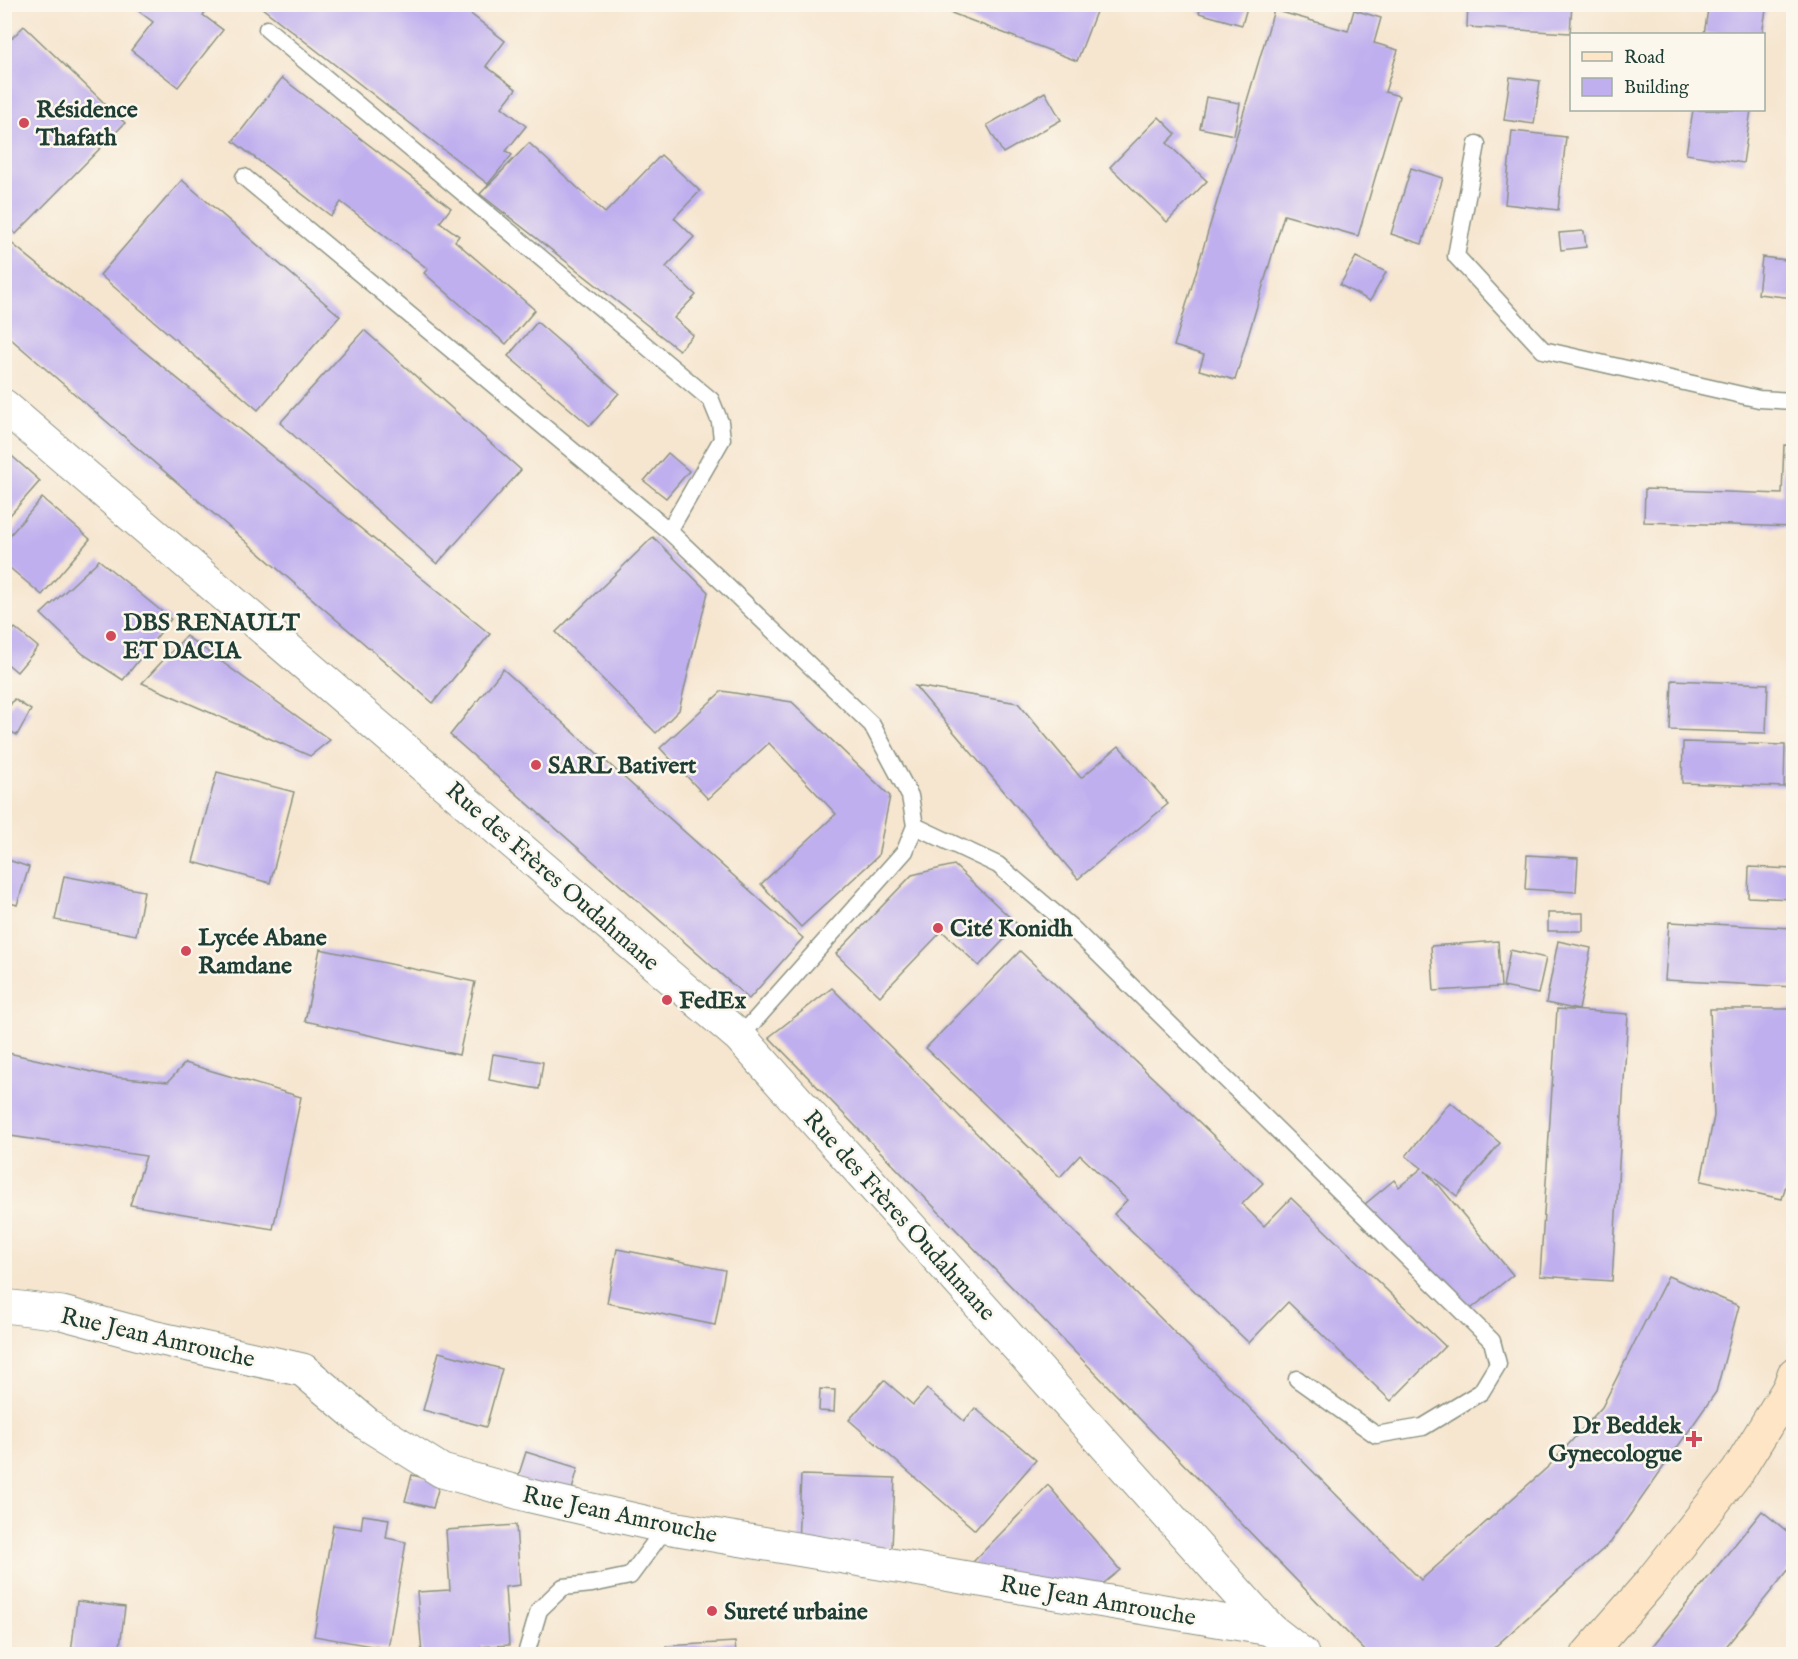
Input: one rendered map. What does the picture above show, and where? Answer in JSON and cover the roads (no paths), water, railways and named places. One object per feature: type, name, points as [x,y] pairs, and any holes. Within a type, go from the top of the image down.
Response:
[{"type":"main road","points":[[1588,1654],[1648,1584],[1738,1471],[1789,1388],[1794,1374]]},
{"type":"street","name":"Rue des Frères Oudahmane","points":[[4,406],[741,1037],[1270,1629],[1302,1654]]},
{"type":"street","name":"Rue Jean Amrouche","points":[[4,1306],[62,1313],[148,1336],[303,1370],[366,1424],[442,1471],[531,1496],[666,1527],[1270,1629]]},
{"type":"lane","points":[[267,29],[711,400],[720,422],[722,439],[669,531]]},
{"type":"lane","points":[[1477,144],[1456,256],[1543,350],[1759,399],[1794,401]]},
{"type":"lane","points":[[244,177],[669,531],[872,725],[910,796],[915,826],[905,851],[741,1037]]},
{"type":"lane","points":[[915,826],[998,865],[1071,927],[1492,1341],[1498,1364],[1481,1392],[1423,1427],[1376,1436],[1297,1379]]},
{"type":"lane","points":[[526,1654],[539,1610],[563,1587],[630,1576],[666,1527]]},
{"type":"place","name":"Résidence Thafath","points":[[24,123]]},
{"type":"place","name":"DBS RENAULT ET DACIA","points":[[111,636]]},
{"type":"place","name":"SARL Bativert","points":[[536,765]]},
{"type":"place","name":"Cité Konidh","points":[[938,928]]},
{"type":"place","name":"Lycée Abane Ramdane","points":[[186,951]]},
{"type":"place","name":"FedEx","points":[[667,1000]]},
{"type":"place","name":"Dr Beddek Gynecologue","points":[[1694,1439]]},
{"type":"place","name":"Sureté urbaine","points":[[712,1611]]}]
